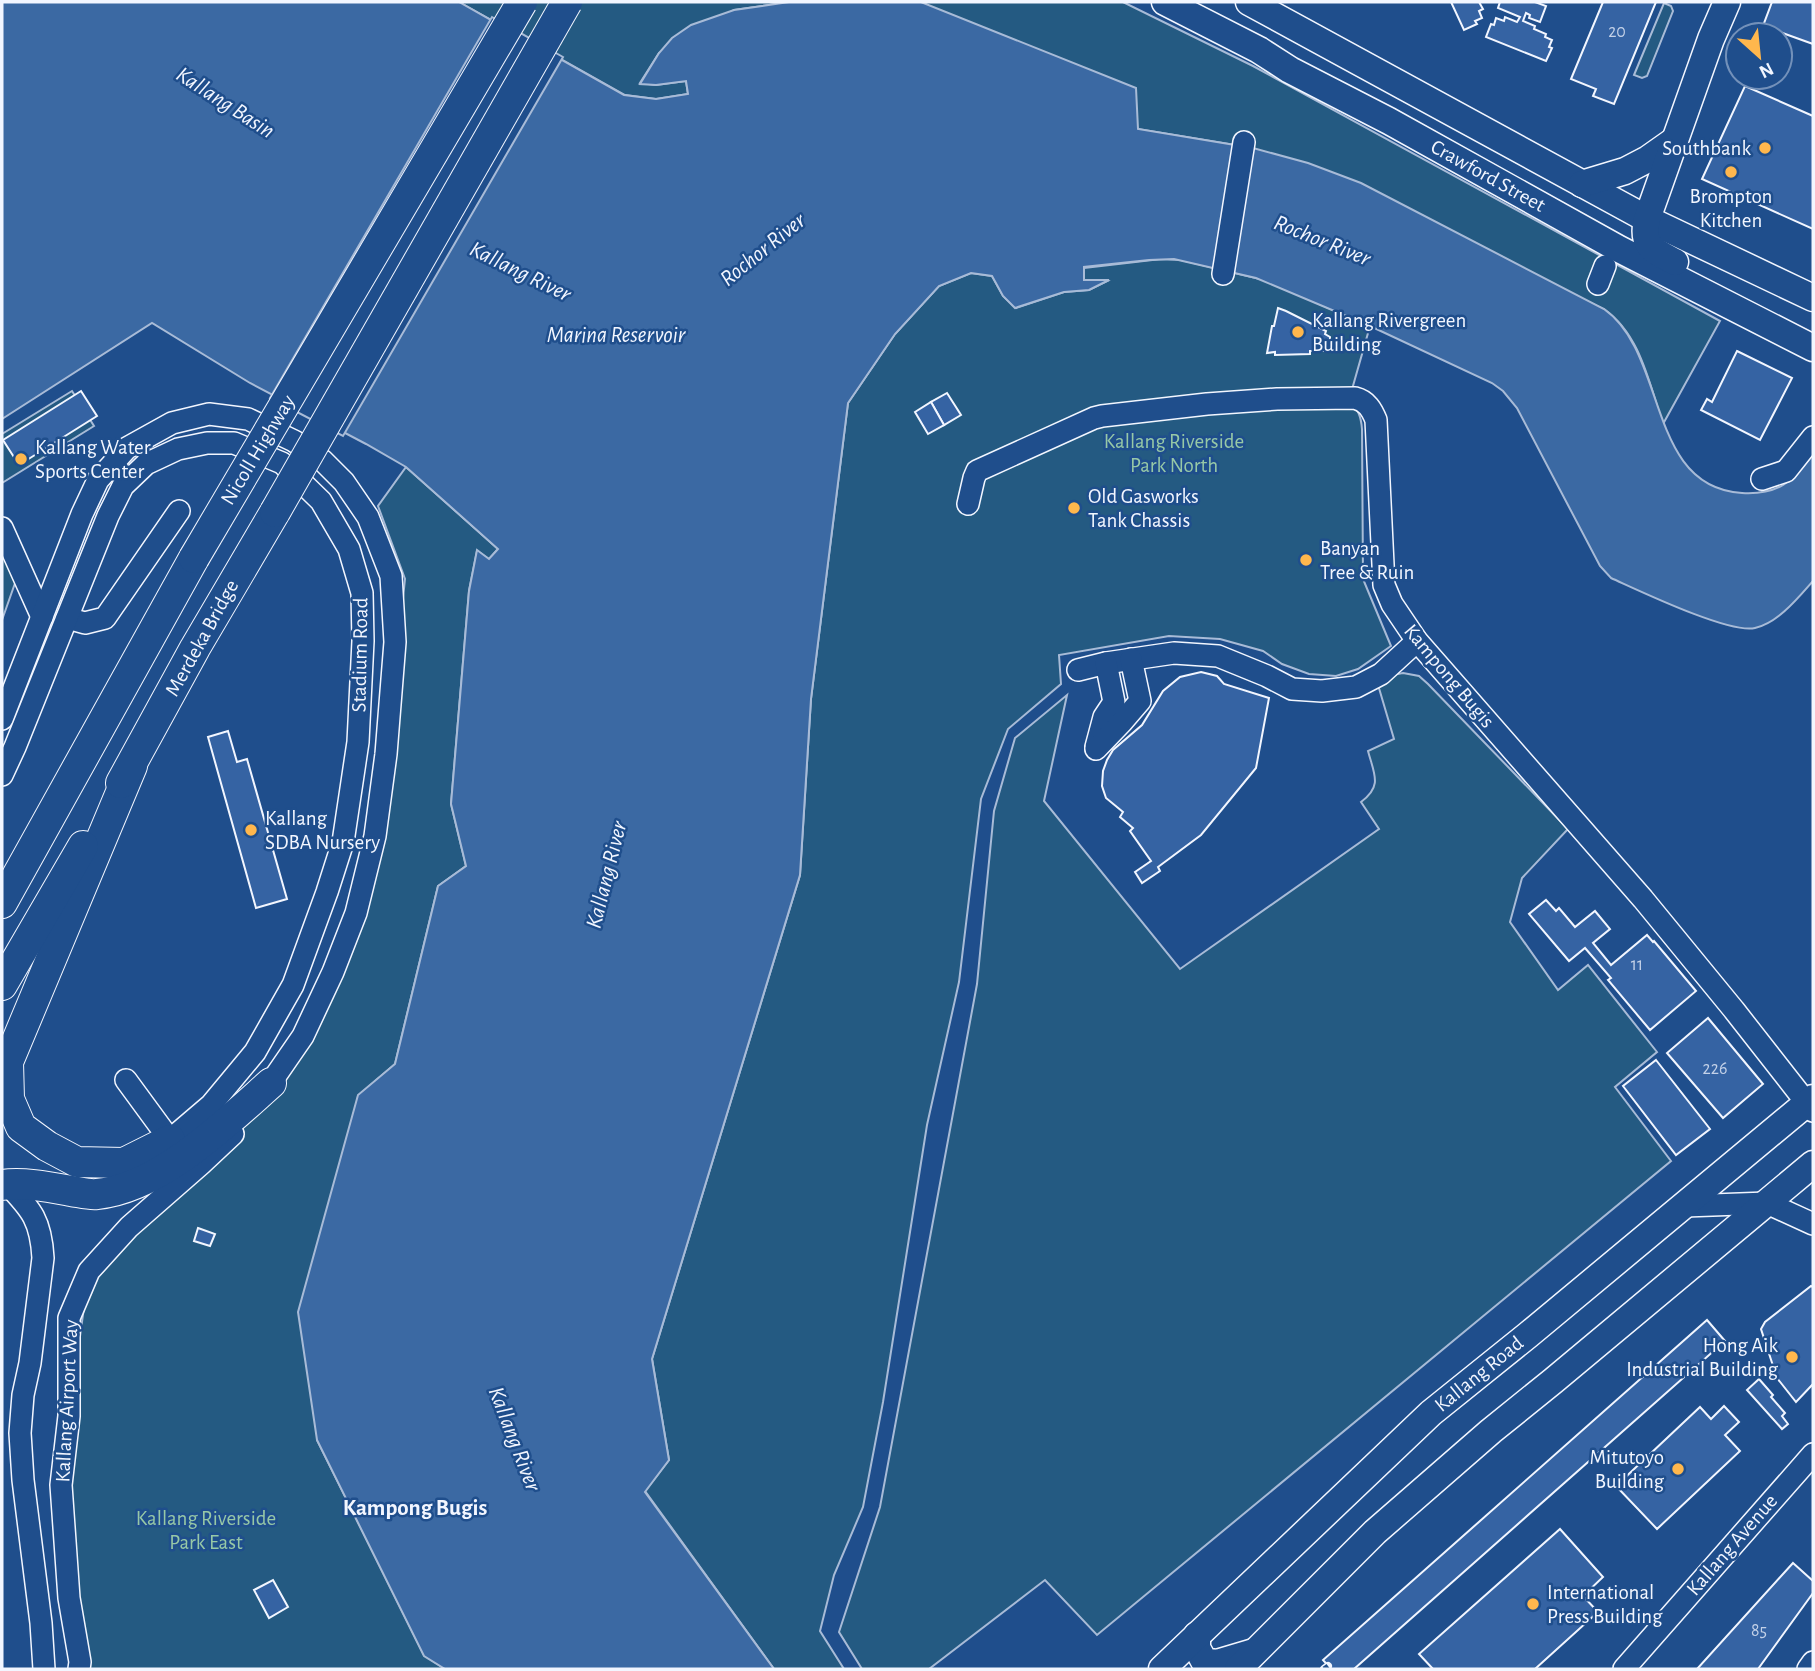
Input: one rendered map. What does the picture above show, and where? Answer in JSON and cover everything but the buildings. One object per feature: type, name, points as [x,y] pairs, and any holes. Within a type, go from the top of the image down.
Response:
[{"type":"highway","name":"Nicoll Highway","points":[[4,896],[194,558],[522,2]]},
{"type":"highway","points":[[170,1140],[124,1163],[77,1162],[47,1146],[22,1127],[9,1099],[8,1062],[63,901],[195,648],[568,2]]},
{"type":"highway","points":[[2,985],[63,901]]},
{"type":"highway","points":[[4,1184],[96,1194],[133,1186],[213,1135],[271,1083]]},
{"type":"main road","name":"Crawford Street","points":[[1165,2],[1259,50],[1290,70],[1389,121],[1619,249],[1813,348]]},
{"type":"main road","name":"Crawford Street","points":[[1249,2],[1647,219],[1813,298]]},
{"type":"main road","points":[[1727,2],[1675,139],[1644,234],[1649,246],[1713,283],[1786,319],[1813,341]]},
{"type":"main road","points":[[1582,184],[1625,171],[1648,159],[1675,139]]},
{"type":"main road","name":"Kallang Road","points":[[1162,1669],[1431,1413],[1811,1104]]},
{"type":"main road","points":[[1197,1635],[1197,1648],[1204,1661],[1217,1663],[1246,1660],[1375,1532],[1491,1431],[1813,1164]]},
{"type":"street","points":[[1223,274],[1244,142]]},
{"type":"street","name":"Kampong Bugis","points":[[968,503],[977,471],[1102,416],[1277,399],[1361,400],[1372,410],[1376,420],[1384,585],[1392,604],[1417,641],[1643,899],[1811,1104]]},
{"type":"street","name":"Stadium Road","points":[[2,719],[82,514],[98,480],[127,448],[172,422],[209,414],[248,419],[294,441],[323,461],[344,482],[368,517],[391,576],[395,642],[386,754],[375,836],[356,913],[329,981],[303,1036],[271,1083]]},
{"type":"street","points":[[1762,479],[1786,471],[1813,437]]},
{"type":"street","name":"Stadium Road","points":[[2,775],[108,516],[123,485],[146,464],[178,449],[207,443],[234,443],[282,463],[321,501],[349,549],[362,593],[363,642],[358,742],[343,842],[293,985],[255,1052],[211,1105],[170,1140]]},
{"type":"street","points":[[67,618],[85,623],[105,618],[178,511]]},
{"type":"street","points":[[2,528],[42,617]]},
{"type":"street","points":[[1078,670],[1105,663],[1174,653],[1218,656],[1267,676],[1292,690],[1322,691],[1356,687],[1381,674],[1417,641]]},
{"type":"street","points":[[1105,663],[1114,702],[1104,717],[1096,749],[1140,701],[1131,659]]},
{"type":"street","points":[[126,1080],[170,1140]]},
{"type":"street","name":"Kallang Airport Way","points":[[79,1669],[69,1598],[61,1485],[69,1416],[69,1318],[89,1271],[129,1227],[240,1126],[271,1083]]},
{"type":"street","name":"Kallang Airport Way","points":[[4,1184],[28,1206],[40,1228],[42,1244],[43,1258],[20,1433],[44,1669]]},
{"type":"street","points":[[1685,1206],[1767,1203],[1813,1224]]},
{"type":"street","points":[[30,1363],[39,1331],[46,1320],[53,1315],[69,1318]]},
{"type":"street","name":"Kallang Avenue","points":[[1629,1668],[1813,1454]]},
{"type":"street","points":[[1808,1669],[1813,1662]]},
{"type":"green space","points":[[459,2],[789,2],[734,10],[659,53],[640,83],[656,85],[686,81],[688,94],[656,99],[625,95]]},
{"type":"green space","points":[[922,2],[1123,2],[1253,66],[1720,321],[1663,424],[1635,346],[1617,320],[1604,309],[1253,148],[1138,129]]},
{"type":"green space","points":[[1664,3],[1671,6],[1673,11],[1647,76],[1642,78],[1634,75]]},
{"type":"green space","name":"Kallang Riverside Park North","points":[[1161,259],[1181,260],[1264,280],[1370,326],[1349,400],[1358,413],[1362,429],[1363,579],[1391,646],[1358,669],[1336,676],[1309,674],[1282,664],[1263,651],[1220,639],[1169,636],[1059,655],[1061,684],[1008,729],[981,799],[959,982],[927,1125],[883,1402],[863,1507],[834,1575],[820,1631],[844,1669],[774,1669],[645,1491],[669,1460],[652,1359],[800,875],[811,699],[848,403],[895,334],[939,286],[971,273],[992,276],[1003,296],[1016,308],[1064,292],[1089,290],[1107,281],[1084,280],[1084,268]]},
{"type":"green space","name":"Kallang Water Sports Center","points":[[72,391],[94,426],[2,483],[2,434]]},
{"type":"green space","name":"Kallang Riverside Park East","points":[[406,467],[498,549],[489,559],[477,551],[469,591],[451,804],[466,866],[438,886],[395,1064],[358,1096],[317,1440],[424,1655],[445,1669],[74,1669],[69,1416],[89,1271],[303,1036],[356,913],[396,666],[405,579],[378,506]]},
{"type":"green space","points":[[2,520],[25,555],[2,620]]},
{"type":"green space","points":[[1403,673],[1419,676],[1428,684],[1568,829],[1522,878],[1510,922],[1558,990],[1588,965],[1657,1052],[1615,1087],[1671,1161],[1097,1635],[1045,1580],[929,1669],[862,1669],[839,1632],[880,1507],[977,984],[994,811],[1015,738],[1067,695],[1044,801],[1180,969],[1379,829],[1361,802],[1372,791],[1375,779],[1368,751],[1394,739],[1376,678]]},
{"type":"water","name":"Marina Reservoir","points":[[2,2],[459,2],[624,95],[656,99],[688,94],[686,81],[640,84],[659,53],[672,38],[691,25],[734,10],[789,2],[921,2],[1136,88],[1138,129],[1253,148],[1308,163],[1361,183],[1604,309],[1624,330],[1639,356],[1673,444],[1689,468],[1711,485],[1742,493],[1766,492],[1784,485],[1813,454],[1813,581],[1772,621],[1755,628],[1742,628],[1683,610],[1611,578],[1600,566],[1517,408],[1503,391],[1492,383],[1370,326],[1256,278],[1174,259],[1084,267],[1084,280],[1109,280],[1089,290],[1064,292],[1015,308],[1003,296],[992,276],[971,273],[939,286],[895,334],[848,403],[811,699],[800,875],[652,1359],[669,1460],[645,1492],[774,1669],[445,1669],[424,1656],[317,1440],[298,1312],[358,1095],[395,1064],[438,886],[466,866],[451,804],[469,591],[477,550],[489,559],[498,549],[406,467],[250,383],[152,323],[2,419]]},
{"type":"pier","points":[[492,17],[563,57],[343,436],[270,398]]},
{"type":"railway","points":[[1324,1669],[1328,1666]]},
{"type":"place","name":"Southbank","points":[[1765,148]]},
{"type":"place","name":"Brompton Kitchen","points":[[1731,172]]},
{"type":"place","name":"Kallang Rivergreen Building","points":[[1298,332]]},
{"type":"place","name":"Kallang Water Sports Center","points":[[21,459]]},
{"type":"place","name":"Old Gasworks Tank Chassis","points":[[1074,508]]},
{"type":"place","name":"Banyan Tree & Ruin","points":[[1306,560]]},
{"type":"place","name":"Kallang SDBA Nursery","points":[[251,830]]},
{"type":"place","name":"Hong Aik Industrial Building","points":[[1792,1357]]},
{"type":"place","name":"Mitutoyo Building","points":[[1678,1469]]},
{"type":"place","name":"International Press Building","points":[[1533,1604]]},
{"type":"district","name":"Kampong Bugis","points":[[415,1508]]},
{"type":"water label","name":"Kallang Basin","points":[[225,103]]},
{"type":"water label","name":"Rochor River","points":[[1322,241]]},
{"type":"water label","name":"Rochor River","points":[[763,250]]},
{"type":"water label","name":"Kallang River","points":[[520,272]]},
{"type":"water label","name":"Kallang River","points":[[607,875]]},
{"type":"water label","name":"Kallang River","points":[[514,1439]]}]
